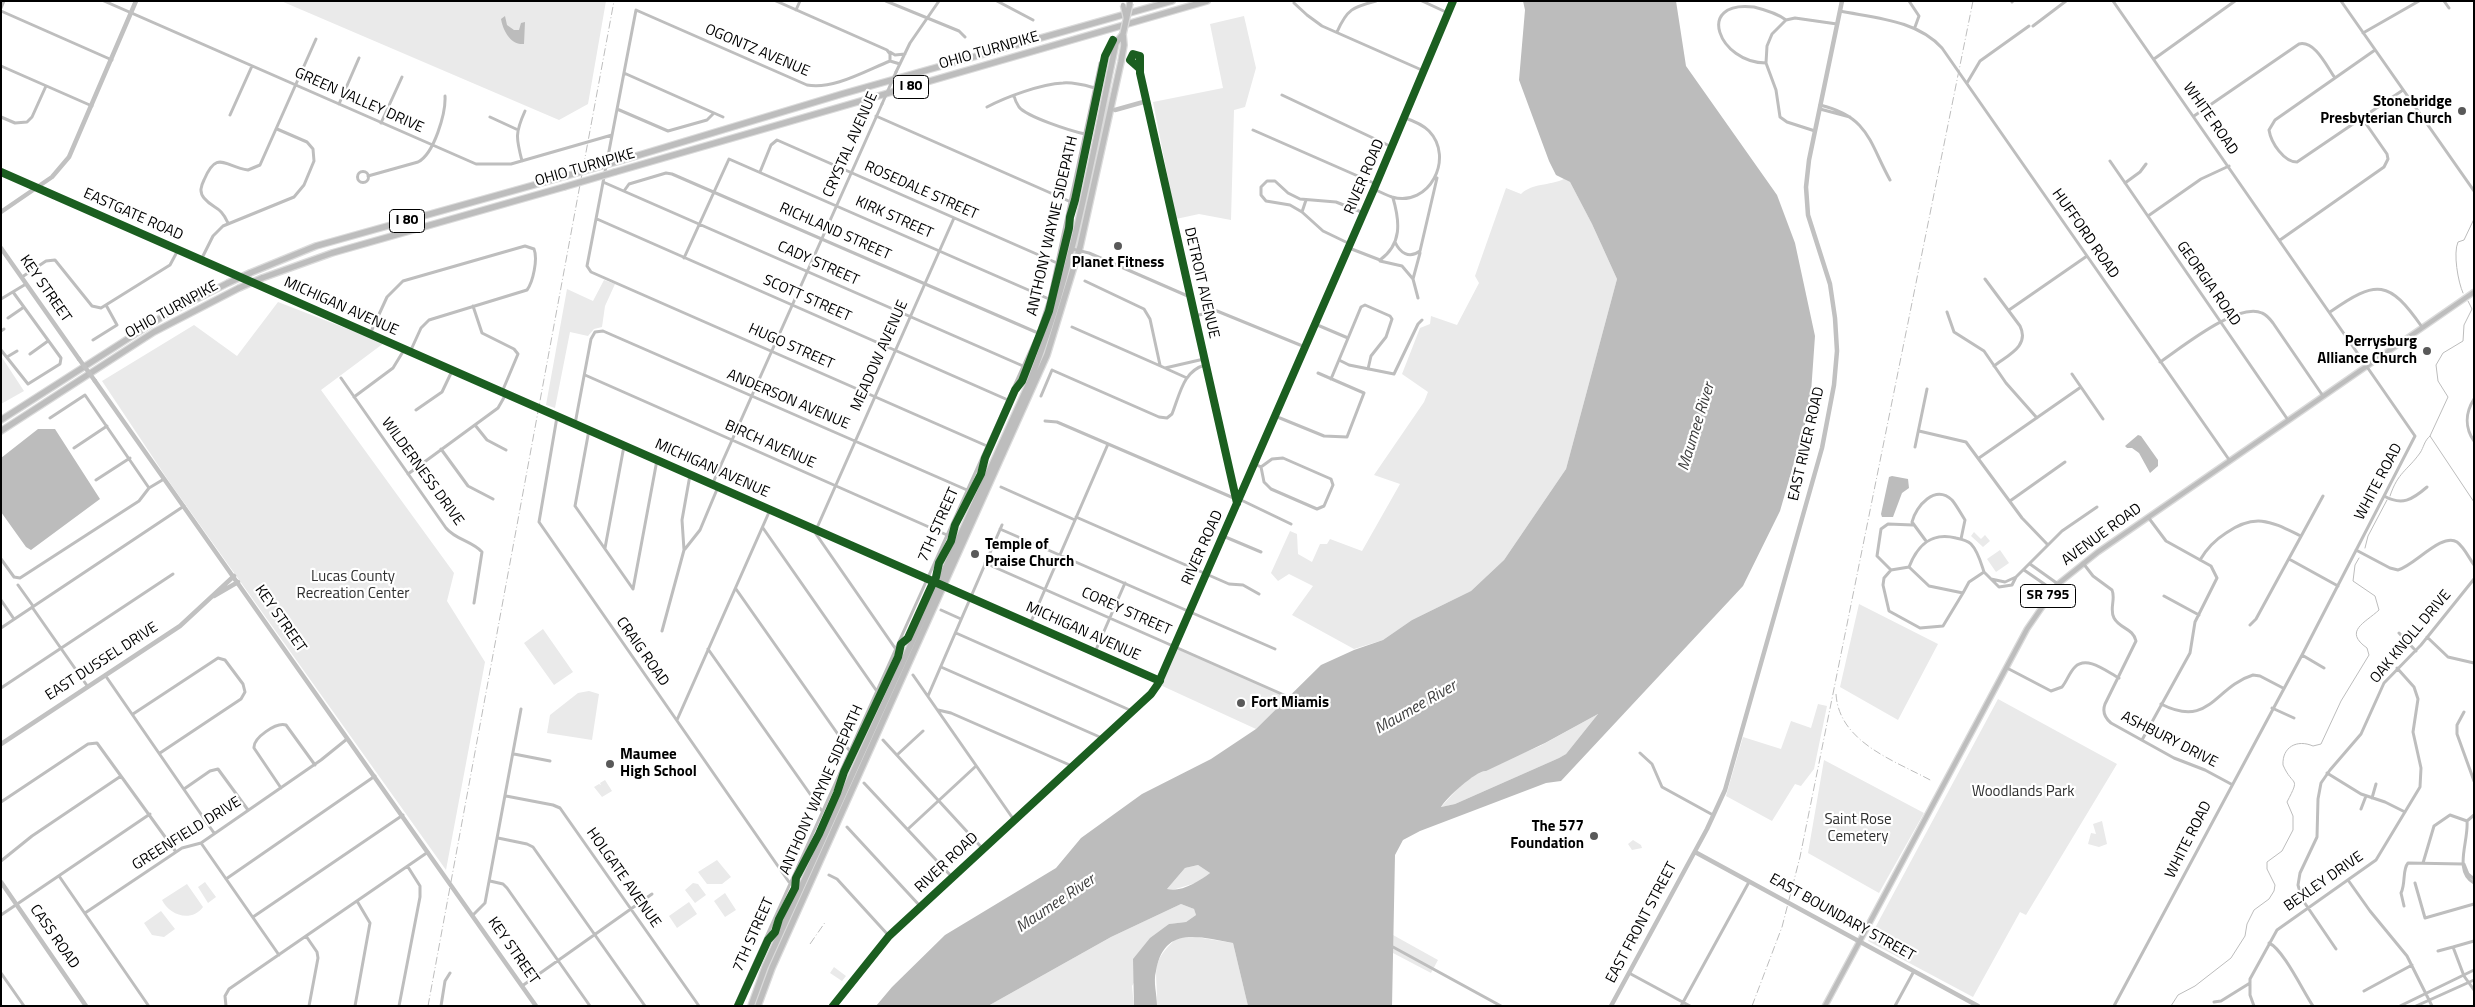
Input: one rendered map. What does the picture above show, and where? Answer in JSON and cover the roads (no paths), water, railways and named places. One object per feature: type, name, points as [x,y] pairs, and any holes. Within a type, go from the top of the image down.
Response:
[{"type":"highway","name":"OHIO TURNPIKE","points":[[1,420],[165,315],[228,283],[316,246],[616,162],[851,92],[1172,1]]},
{"type":"highway","name":"OHIO TURNPIKE","points":[[1,431],[159,329],[239,288],[327,254],[1207,1]]},
{"type":"highway","points":[[758,1006],[772,968],[1034,386],[1065,303],[1082,251],[1095,177],[1124,45],[1123,34],[1126,18],[1131,2]]},
{"type":"highway","points":[[751,1006],[765,967],[1030,381],[1062,292],[1116,43],[1123,34]]},
{"type":"highway","points":[[1095,177],[1115,110]]},
{"type":"main road","points":[[1122,3],[1126,18]]},
{"type":"main road","name":"AVENUE ROAD","points":[[1860,942],[2007,668],[2052,590],[2082,562],[2474,292]]},
{"type":"main road","name":"SR 795","points":[[1825,1006],[1860,942]]},
{"type":"street","points":[[4,1],[1,10],[112,60]]},
{"type":"street","name":"GREEN VALLEY DRIVE","points":[[104,1],[431,146],[476,164],[501,166],[612,135]]},
{"type":"street","points":[[1,212],[52,177],[69,158],[136,1]]},
{"type":"street","points":[[776,1],[895,55],[905,54]]},
{"type":"street","points":[[796,10],[800,1]]},
{"type":"street","points":[[886,1],[959,31],[965,37]]},
{"type":"street","name":"CRYSTAL AVENUE","points":[[712,484],[896,72],[905,54],[939,1]]},
{"type":"street","points":[[997,1],[1033,20]]},
{"type":"street","points":[[1337,32],[1348,12],[1357,6],[1376,1]]},
{"type":"street","points":[[1422,1],[1448,13]]},
{"type":"street","name":"RIVER ROAD","points":[[833,1006],[889,936],[1151,694],[1160,681],[1405,118],[1453,1]]},
{"type":"street","name":"EAST RIVER ROAD","points":[[1694,852],[1714,815],[1729,777],[1810,491],[1826,428],[1834,385],[1836,335],[1833,303],[1826,270],[1810,222],[1806,197],[1807,169],[1842,1]]},
{"type":"street","points":[[1909,1],[1919,16],[1915,28]]},
{"type":"street","points":[[1967,83],[1980,61],[2066,1]]},
{"type":"street","name":"WHITE ROAD","points":[[2113,1],[2368,365],[2415,436],[2302,655],[2231,784],[2114,1006]]},
{"type":"street","points":[[2154,58],[2235,1]]},
{"type":"street","points":[[2341,1],[2474,191]]},
{"type":"street","points":[[2364,33],[2419,1]]},
{"type":"street","points":[[2444,1],[2449,8]]},
{"type":"street","points":[[1294,3],[1307,15],[1337,32],[1425,71]]},
{"type":"street","points":[[1766,63],[1750,62],[1729,47],[1720,31],[1718,17],[1726,7],[1745,4],[1772,12],[1786,20]]},
{"type":"street","name":"OGONTZ AVENUE","points":[[624,73],[636,10],[796,81],[815,87],[830,84],[890,61]]},
{"type":"street","name":"HUFFORD ROAD","points":[[1840,11],[1915,28],[1938,43],[2230,461]]},
{"type":"street","points":[[1815,131],[1787,122],[1780,117],[1776,90],[1766,63],[1767,46],[1775,29],[1786,20],[1805,18],[1838,24]]},
{"type":"street","points":[[228,223],[221,209],[206,200],[202,194],[201,185],[208,168],[214,163],[224,162],[245,170],[257,168],[262,162],[316,40]]},
{"type":"street","points":[[2194,116],[2293,47],[2302,43],[2309,44],[2314,49],[2335,78]]},
{"type":"street","points":[[2375,50],[2272,123],[2270,134],[2280,150],[2287,160],[2297,162],[2403,90]]},
{"type":"street","points":[[890,52],[890,61],[900,64]]},
{"type":"street","points":[[339,104],[359,58]]},
{"type":"street","name":"7TH STREET","points":[[734,1006],[1038,333],[1049,299],[1100,63]]},
{"type":"street","points":[[1,66],[92,106]]},
{"type":"street","points":[[230,115],[252,66]]},
{"type":"street","name":"DETROIT AVENUE","points":[[1139,68],[1194,316],[1238,501]]},
{"type":"street","points":[[596,219],[624,73],[723,116]]},
{"type":"street","points":[[381,123],[402,77]]},
{"type":"street","points":[[987,107],[1001,100],[1059,83],[1072,83],[1095,88]]},
{"type":"street","points":[[1,117],[14,123],[28,122],[46,86]]},
{"type":"street","points":[[1282,95],[1392,147]]},
{"type":"street","points":[[368,176],[420,161],[426,156],[444,114],[445,96]]},
{"type":"street","points":[[1014,96],[1018,106],[1025,112],[1066,129],[1085,134]]},
{"type":"street","points":[[1115,110],[1147,101]]},
{"type":"street","points":[[1112,103],[1121,107]]},
{"type":"street","points":[[1820,107],[1851,117],[1868,134],[1890,180]]},
{"type":"street","points":[[617,109],[668,131],[707,120],[714,113]]},
{"type":"street","points":[[522,161],[516,139],[516,129],[525,111]]},
{"type":"street","points":[[876,116],[1071,202]]},
{"type":"street","points":[[490,117],[516,129]]},
{"type":"street","points":[[1405,118],[1425,128],[1436,141],[1440,154],[1414,279],[1418,298]]},
{"type":"street","points":[[2280,240],[2378,173],[2386,165],[2388,159],[2385,150],[2362,118]]},
{"type":"street","points":[[201,260],[213,236],[228,223],[289,200],[304,185],[314,161],[313,149],[307,142],[277,129]]},
{"type":"street","points":[[1253,130],[1375,187],[1393,198],[1419,193],[1430,185],[1437,175]]},
{"type":"street","name":"ROSEDALE STREET","points":[[760,172],[771,145],[777,140],[1057,263]]},
{"type":"street","name":"KIRK STREET","points":[[714,192],[729,159],[1049,299]]},
{"type":"street","name":"GEORGIA ROAD","points":[[2110,161],[2288,420]]},
{"type":"street","points":[[2125,183],[2140,172],[2146,164]]},
{"type":"street","points":[[2148,216],[2201,179],[2229,166]]},
{"type":"street","name":"EASTGATE ROAD","points":[[1,172],[253,283]]},
{"type":"street","name":"RICHLAND STREET","points":[[624,191],[629,184],[670,173],[1038,333]]},
{"type":"street","points":[[1364,213],[1336,202],[1306,200],[1292,195],[1275,181],[1267,181],[1261,187],[1261,195],[1266,201],[1286,203],[1302,212],[1323,231],[1349,246],[1380,260],[1402,266],[1414,279]]},
{"type":"street","name":"CADY STREET","points":[[603,182],[1024,366]]},
{"type":"street","points":[[684,258],[714,192]]},
{"type":"street","points":[[1380,260],[1389,253],[1395,242],[1398,222],[1393,198]]},
{"type":"street","points":[[1302,212],[1306,200]]},
{"type":"street","name":"MEADOW AVENUE","points":[[816,530],[954,218]]},
{"type":"street","name":"SCOTT STREET","points":[[596,219],[1008,400]]},
{"type":"street","name":"HUGO STREET","points":[[596,219],[587,266],[591,272],[987,446]]},
{"type":"street","points":[[1395,242],[1401,252],[1406,255],[1412,256],[1420,251]]},
{"type":"street","points":[[354,397],[396,366],[425,322],[524,291],[529,287],[536,252],[530,246],[525,246],[403,281],[386,297],[370,334]]},
{"type":"street","name":"KEY STREET","points":[[1,248],[403,814],[536,1006]]},
{"type":"street","points":[[1072,248],[1090,253],[1190,298]]},
{"type":"street","points":[[22,277],[46,261],[55,260],[92,306],[98,308],[106,305],[170,265],[178,250]]},
{"type":"street","points":[[2009,310],[2087,256]]},
{"type":"street","points":[[1985,279],[2022,330],[2022,340],[2016,350],[1994,366]]},
{"type":"street","points":[[1085,281],[1144,309],[1150,319],[1160,366]]},
{"type":"street","name":"MICHIGAN AVENUE","points":[[253,283],[1160,681]]},
{"type":"street","points":[[1,298],[26,284]]},
{"type":"street","points":[[2330,312],[2357,293],[2382,289],[2400,298],[2422,327]]},
{"type":"street","points":[[1,350],[28,384],[60,364],[61,358],[13,292]]},
{"type":"street","points":[[93,340],[116,325],[106,305]]},
{"type":"street","points":[[1331,379],[1361,307],[1364,305],[1390,316],[1392,319],[1386,337],[1371,356],[1368,369]]},
{"type":"street","points":[[408,474],[498,408],[504,393],[518,354],[514,349],[482,333],[473,306]]},
{"type":"street","points":[[8,318],[24,307]]},
{"type":"street","points":[[1194,316],[1217,311],[1305,347]]},
{"type":"street","points":[[1947,312],[1951,328],[1955,334],[1981,349],[2037,418]]},
{"type":"street","points":[[2160,362],[2220,320],[2255,312],[2266,315],[2323,396]]},
{"type":"street","points":[[1339,360],[1350,365],[1393,374],[1396,372],[1418,324],[1422,320]]},
{"type":"street","points":[[1316,324],[1348,338]]},
{"type":"street","points":[[1072,327],[1187,378]]},
{"type":"street","name":"ANDERSON AVENUE","points":[[585,375],[591,339],[599,331],[967,490]]},
{"type":"street","points":[[30,354],[48,341]]},
{"type":"street","points":[[7,357],[17,351]]},
{"type":"street","points":[[1165,368],[1205,362]]},
{"type":"street","points":[[1041,396],[1052,370],[1165,419],[1172,414],[1192,370],[1205,362]]},
{"type":"street","points":[[416,410],[442,392],[452,371]]},
{"type":"street","points":[[1275,416],[1324,436],[1347,437],[1364,393],[1318,374]]},
{"type":"street","points":[[2072,374],[2103,419]]},
{"type":"street","points":[[575,424],[585,375]]},
{"type":"street","name":"BIRCH AVENUE","points":[[585,375],[947,535]]},
{"type":"street","name":"WILDERNESS DRIVE","points":[[341,378],[450,533],[482,552],[474,603]]},
{"type":"street","points":[[1979,458],[2081,387]]},
{"type":"street","points":[[1915,447],[1927,389]]},
{"type":"street","points":[[50,418],[85,394],[149,488]]},
{"type":"street","points":[[2474,399],[2468,412],[2467,421],[2474,441]]},
{"type":"street","name":"CRAIG ROAD","points":[[557,416],[539,522],[790,883]]},
{"type":"street","points":[[1045,422],[1057,422],[1291,524]]},
{"type":"street","points":[[475,425],[487,440],[506,450]]},
{"type":"street","points":[[74,448],[108,426]]},
{"type":"street","points":[[589,430],[575,506],[633,589],[657,460]]},
{"type":"street","points":[[1919,431],[1965,441],[2010,501],[2048,545]]},
{"type":"street","points":[[1030,624],[1108,444]]},
{"type":"street","points":[[605,549],[624,446]]},
{"type":"street","points":[[441,449],[468,486],[493,499]]},
{"type":"street","points":[[96,480],[130,458]]},
{"type":"street","points":[[1283,458],[1331,479],[1333,485],[1324,506],[1317,509],[1271,489],[1263,480],[1261,466],[1272,459],[1283,458]]},
{"type":"street","points":[[2010,501],[2066,462]]},
{"type":"street","points":[[1255,464],[1261,466]]},
{"type":"street","points":[[662,631],[684,550],[682,520],[690,475]]},
{"type":"street","points":[[1,559],[14,577],[20,578],[139,500],[149,488],[164,478]]},
{"type":"street","points":[[684,550],[700,530],[718,487]]},
{"type":"street","points":[[1001,487],[1230,584],[1243,584],[1259,594]]},
{"type":"street","points":[[2384,496],[2395,502],[2401,502],[2419,494],[2427,487]]},
{"type":"street","points":[[1913,526],[1916,510],[1925,499],[1937,495],[1945,496],[1952,501],[1966,520],[1961,539]]},
{"type":"street","points":[[2250,626],[2256,619],[2323,496]]},
{"type":"street","points":[[1,628],[184,506]]},
{"type":"street","points":[[1984,572],[1969,582],[1943,626],[1920,628],[1888,609],[1883,582],[1892,570],[1908,567],[1926,541],[1941,535],[1961,539],[1971,544],[1975,549],[1984,572],[1990,578],[2001,582],[2016,578],[2062,531],[2097,507]]},
{"type":"street","points":[[677,721],[770,510]]},
{"type":"street","points":[[2142,740],[2190,653],[2199,615],[2217,578],[2213,568],[2166,541],[2148,517]]},
{"type":"street","points":[[2200,560],[2218,538],[2236,526],[2249,521],[2268,522],[2301,536]]},
{"type":"street","points":[[1892,570],[1877,556],[1881,529],[1888,524],[1913,526],[1926,541]]},
{"type":"street","points":[[928,696],[1001,527],[1060,555],[1276,649]]},
{"type":"street","points":[[763,528],[876,690]]},
{"type":"street","points":[[816,530],[816,534],[895,648]]},
{"type":"street","points":[[1223,536],[1260,552]]},
{"type":"street","points":[[2356,550],[2390,568],[2398,570],[2441,542],[2450,540],[2458,543],[2474,565]]},
{"type":"street","points":[[2289,559],[2338,586]]},
{"type":"street","name":"ASHBURY DRIVE","points":[[2082,562],[2093,576],[2111,588],[2114,595],[2113,617],[2133,633],[2136,639],[2135,648],[2104,706],[2104,715],[2111,723],[2142,740],[2231,784]]},
{"type":"street","name":"COREY STREET","points":[[985,563],[1284,695]]},
{"type":"street","points":[[2030,564],[2058,584]]},
{"type":"street","points":[[1908,567],[1929,586],[1963,593]]},
{"type":"street","points":[[2024,570],[2052,590]]},
{"type":"street","points":[[1,688],[173,574]]},
{"type":"street","name":"EAST DUSSEL DRIVE","points":[[1,744],[180,626],[234,576]]},
{"type":"street","name":"OAK KNOLL DRIVE","points":[[2336,949],[2300,894],[2298,883],[2317,837],[2318,794],[2327,774],[2361,734],[2380,689],[2397,668],[2416,651],[2474,579]]},
{"type":"street","name":"EAST DUSSEL DRIVE","points":[[213,596],[238,582]]},
{"type":"street","points":[[1095,652],[1125,583]]},
{"type":"street","points":[[18,585],[88,687]]},
{"type":"street","points":[[736,589],[849,751]]},
{"type":"street","points":[[2164,596],[2199,615]]},
{"type":"street","points":[[1,600],[14,618]]},
{"type":"street","points":[[941,610],[961,619]]},
{"type":"street","points":[[956,633],[1132,711]]},
{"type":"street","points":[[2400,633],[2416,651]]},
{"type":"street","points":[[2427,637],[2448,658],[2474,663]]},
{"type":"street","points":[[708,649],[822,812]]},
{"type":"street","points":[[2302,655],[2324,668]]},
{"type":"street","points":[[133,714],[215,660],[225,660],[236,674],[245,688],[245,694],[241,699],[160,753]]},
{"type":"street","points":[[2007,668],[2051,691],[2062,687],[2074,668],[2082,663],[2091,663],[2118,678]]},
{"type":"street","points":[[940,667],[1102,738]]},
{"type":"street","name":"BEXLEY DRIVE","points":[[2250,983],[2269,943],[2282,925],[2371,864],[2380,854],[2418,792],[2422,778],[2413,732],[2419,701],[2414,687],[2397,668]]},
{"type":"street","points":[[105,675],[214,833]]},
{"type":"street","points":[[913,675],[1014,820]]},
{"type":"street","points":[[2161,704],[2180,712],[2196,711],[2253,675],[2260,676],[2283,688]]},
{"type":"street","points":[[2272,708],[2294,718]]},
{"type":"street","points":[[473,915],[484,906],[490,881],[522,709]]},
{"type":"street","points":[[938,710],[950,713],[1072,766]]},
{"type":"street","points":[[2464,712],[2457,725],[2457,734],[2474,781]]},
{"type":"street","points":[[281,788],[254,748],[254,742],[271,730],[282,723],[286,725],[314,765]]},
{"type":"street","points":[[897,755],[923,731]]},
{"type":"street","name":"GREENFIELD DRIVE","points":[[85,913],[176,852],[201,842],[314,765],[348,738]]},
{"type":"street","points":[[883,740],[983,849]]},
{"type":"street","points":[[1,802],[93,742],[99,745],[176,852]]},
{"type":"street","points":[[1640,753],[1652,764],[1662,787],[1714,815]]},
{"type":"street","points":[[514,754],[550,761]]},
{"type":"street","points":[[908,829],[976,766]]},
{"type":"street","points":[[184,789],[210,771],[218,769],[248,810]]},
{"type":"street","points":[[2327,774],[2366,796],[2392,804],[2406,812]]},
{"type":"street","points":[[1,861],[32,836],[121,776]]},
{"type":"street","points":[[226,879],[375,776]]},
{"type":"street","points":[[864,783],[952,877]]},
{"type":"street","points":[[2372,798],[2376,784]]},
{"type":"street","name":"HOLGATE AVENUE","points":[[506,796],[556,805],[560,808],[699,1006]]},
{"type":"street","points":[[2361,809],[2366,796]]},
{"type":"street","points":[[1,915],[150,814]]},
{"type":"street","points":[[253,917],[403,814]]},
{"type":"street","points":[[2474,814],[2468,821],[2469,834],[2463,864],[2463,873],[2474,883]]},
{"type":"street","points":[[2423,863],[2434,826],[2443,821],[2448,815],[2468,821]]},
{"type":"street","points":[[847,827],[920,906]]},
{"type":"street","points":[[498,838],[533,847],[645,1006]]},
{"type":"street","points":[[201,842],[279,955]]},
{"type":"street","points":[[226,1006],[225,996],[229,989],[429,852]]},
{"type":"street","name":"EAST BOUNDARY STREET","points":[[1694,852],[1914,971],[1969,1004],[1978,1006]]},
{"type":"street","name":"EAST FRONT STREET","points":[[1611,1006],[1694,852]]},
{"type":"street","points":[[2404,906],[2401,893],[2405,885],[2406,865],[2410,862],[2463,864]]},
{"type":"street","points":[[2463,864],[2468,874],[2474,879]]},
{"type":"street","points":[[399,1006],[420,897],[420,886],[407,866]]},
{"type":"street","points":[[829,875],[837,879],[889,936]]},
{"type":"street","points":[[59,876],[148,1005]]},
{"type":"street","points":[[2348,880],[2412,965],[2432,1006]]},
{"type":"street","points":[[490,881],[501,883],[507,888],[590,1006]]},
{"type":"street","name":"CASS ROAD","points":[[1,882],[86,1006]]},
{"type":"street","points":[[1682,1004],[1749,882]]},
{"type":"street","points":[[2415,883],[2425,918],[2474,904]]},
{"type":"street","points":[[522,986],[652,894]]},
{"type":"street","points":[[355,1006],[370,923],[357,901]]},
{"type":"street","points":[[306,936],[318,958],[309,1006]]},
{"type":"street","points":[[2438,951],[2474,941]]},
{"type":"street","points":[[2269,943],[2283,955],[2313,1006]]},
{"type":"street","points":[[1393,947],[1501,1006]]},
{"type":"street","points":[[2453,947],[2464,976],[2474,990]]},
{"type":"street","points":[[2364,991],[2412,965]]},
{"type":"street","points":[[2400,1006],[2425,992],[2474,970]]},
{"type":"street","points":[[1895,1006],[1914,971]]},
{"type":"street","points":[[1,973],[24,1006]]},
{"type":"street","points":[[441,1006],[445,981],[450,973]]},
{"type":"street","points":[[1629,973],[1682,1004],[1690,1006]]},
{"type":"street","points":[[2416,1006],[2474,980]]},
{"type":"street","points":[[2214,1002],[2220,1001],[2250,983]]},
{"type":"street","points":[[2250,983],[2250,995],[2254,1006]]},
{"type":"water","name":"Maumee River","points":[[1523,1],[1676,1],[1686,66],[1777,195],[1795,243],[1815,336],[1810,407],[1780,511],[1743,586],[1561,781],[1546,783],[1420,831],[1403,840],[1395,855],[1392,1006],[1248,1006],[1233,943],[1196,937],[1175,940],[1167,946],[1160,956],[1155,979],[1157,1006],[1134,1006],[1133,959],[1150,938],[1169,924],[1186,922],[1196,915],[1194,909],[1181,904],[1111,937],[988,1006],[876,1006],[892,987],[945,935],[1056,868],[1081,838],[1142,794],[1211,759],[1256,729],[1321,665],[1354,650],[1383,640],[1412,620],[1471,591],[1504,560],[1566,469],[1617,279],[1570,182],[1556,175],[1549,161],[1519,80],[1525,10]],"holes":[[[1598,714],[1566,754],[1455,804],[1441,807],[1455,791],[1476,775],[1545,743]],[[1198,865],[1210,873],[1184,888],[1167,889],[1185,868]]]},
{"type":"water","points":[[505,16],[507,25],[514,30],[519,30],[521,23],[525,22],[524,44],[515,42],[508,36],[503,28],[501,19]]},
{"type":"water","points":[[38,429],[55,429],[100,499],[31,550],[26,547],[1,512],[1,458]]},
{"type":"water","points":[[2138,435],[2141,436],[2158,460],[2158,466],[2150,473],[2139,453],[2125,446]]},
{"type":"water","points":[[1889,477],[1908,479],[1909,488],[1902,493],[1893,517],[1882,517],[1881,514]]},
{"type":"waterway","points":[[2463,293],[2459,282],[2456,253],[2458,242],[2464,240],[2474,219]]},
{"type":"waterway","points":[[2468,301],[2472,309],[2464,325],[2463,341],[2443,353],[2436,365],[2438,381],[2448,397],[2430,436],[2474,502]]},
{"type":"waterway","points":[[2390,496],[2400,477],[2420,453],[2430,436]]},
{"type":"waterway","points":[[2365,548],[2368,536],[2387,500]]},
{"type":"waterway","points":[[2171,1006],[2178,995],[2195,986],[2231,958],[2245,936],[2247,924],[2254,910],[2269,899],[2274,891],[2275,885],[2267,869],[2267,862],[2282,851],[2293,830],[2293,816],[2287,802],[2295,784],[2283,765],[2285,753],[2296,744],[2301,743],[2313,746],[2321,744],[2341,701],[2369,655],[2367,648],[2357,637],[2357,632],[2363,623],[2379,610],[2375,596],[2353,581],[2355,565],[2359,558]]},
{"type":"railway","points":[[428,1006],[614,1]]},
{"type":"railway","points":[[1752,1006],[1782,927],[1800,857],[1973,1]]},
{"type":"railway","points":[[1836,694],[1840,711],[1847,725],[1858,738],[1887,758],[1932,781]]},
{"type":"railway","points":[[810,944],[826,921]]},
{"type":"place","name":"Stonebridge Presbyterian Church","points":[[2462,111]]},
{"type":"place","name":"Planet Fitness","points":[[1118,246]]},
{"type":"place","name":"Perrysburg Alliance Church","points":[[2427,351]]},
{"type":"place","name":"Temple of Praise Church","points":[[975,554]]},
{"type":"place","name":"Fort Miamis","points":[[1241,703]]},
{"type":"place","name":"Maumee High School","points":[[610,764]]},
{"type":"place","name":"The 577 Foundation","points":[[1594,836]]},
{"type":"park label","name":"Lucas County Recreation Center","points":[[353,586]]},
{"type":"park label","name":"Woodlands Park","points":[[2023,792]]},
{"type":"park label","name":"Saint Rose Cemetery","points":[[1858,828]]}]
